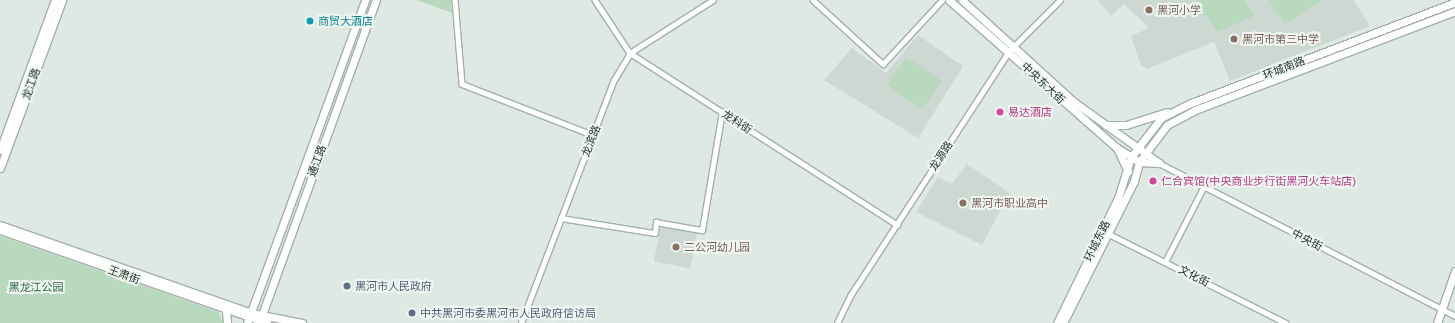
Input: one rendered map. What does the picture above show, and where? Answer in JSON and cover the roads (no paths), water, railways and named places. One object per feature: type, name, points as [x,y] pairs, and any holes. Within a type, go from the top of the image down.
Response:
[{"type":"main road","name":"龙江路","points":[[0,150],[55,0]]},
{"type":"main road","name":"龙江路","points":[[0,168],[62,0]]},
{"type":"main road","name":"通江路","points":[[255,319],[365,0]]},
{"type":"main road","name":"通江路","points":[[255,319],[376,0]]},
{"type":"main road","name":"中央东大街","points":[[949,0],[1102,123],[1160,163]]},
{"type":"main road","name":"中央东大街","points":[[962,0],[1011,49],[1117,148],[1139,162]]},
{"type":"main road","name":"环城南路","points":[[1131,157],[1161,118],[1191,103],[1455,2]]},
{"type":"main road","name":"环城南路","points":[[1139,162],[1145,152],[1167,125],[1194,110],[1455,11]]},
{"type":"main road","points":[[1102,123],[1111,127],[1126,125],[1191,103]]},
{"type":"main road","points":[[1117,148],[1128,172]]},
{"type":"main road","name":"环城东路","points":[[1063,323],[1105,232],[1128,172],[1131,157]]},
{"type":"main road","points":[[1139,162],[1160,163]]},
{"type":"main road","name":"环城东路","points":[[1057,323],[1134,181],[1139,162]]},
{"type":"main road","points":[[0,225],[255,319],[302,323]]},
{"type":"main road","name":"王肃街","points":[[0,230],[226,311],[255,319]]},
{"type":"main road","points":[[1437,323],[1455,271]]},
{"type":"main road","points":[[226,311],[227,323]]},
{"type":"street","points":[[455,0],[462,84],[593,134]]},
{"type":"street","name":"龙科街","points":[[595,0],[630,53],[898,224]]},
{"type":"street","name":"龙滨路","points":[[521,323],[614,80],[630,53],[713,0]]},
{"type":"street","points":[[813,0],[883,64],[942,0]]},
{"type":"street","name":"龙源路","points":[[837,323],[850,296],[1011,49],[1060,0]]},
{"type":"street","points":[[561,218],[655,233],[656,222],[702,230],[722,112]]},
{"type":"street","name":"中央街","points":[[1160,163],[1455,316]]},
{"type":"street","points":[[1165,262],[1204,186]]},
{"type":"street","name":"文化街","points":[[1105,232],[1286,323]]},
{"type":"place","name":"黑河小学","points":[[1149,10]]},
{"type":"place","name":"商贸大酒店","points":[[310,21]]},
{"type":"place","name":"黑河市第三中学","points":[[1234,39]]},
{"type":"place","name":"易达酒店","points":[[1000,112]]},
{"type":"place","name":"仁合宾馆(中央商业步行街黑河火车站店)","points":[[1153,181]]},
{"type":"place","name":"黑河市职业高中","points":[[963,203]]},
{"type":"place","name":"二公河幼儿园","points":[[676,247]]},
{"type":"place","name":"黑河市人民政府","points":[[347,286]]},
{"type":"place","name":"中共黑河市委黑河市人民政府信访局","points":[[412,313]]},
{"type":"park label","name":"黑龙江公园","points":[[36,287]]}]
